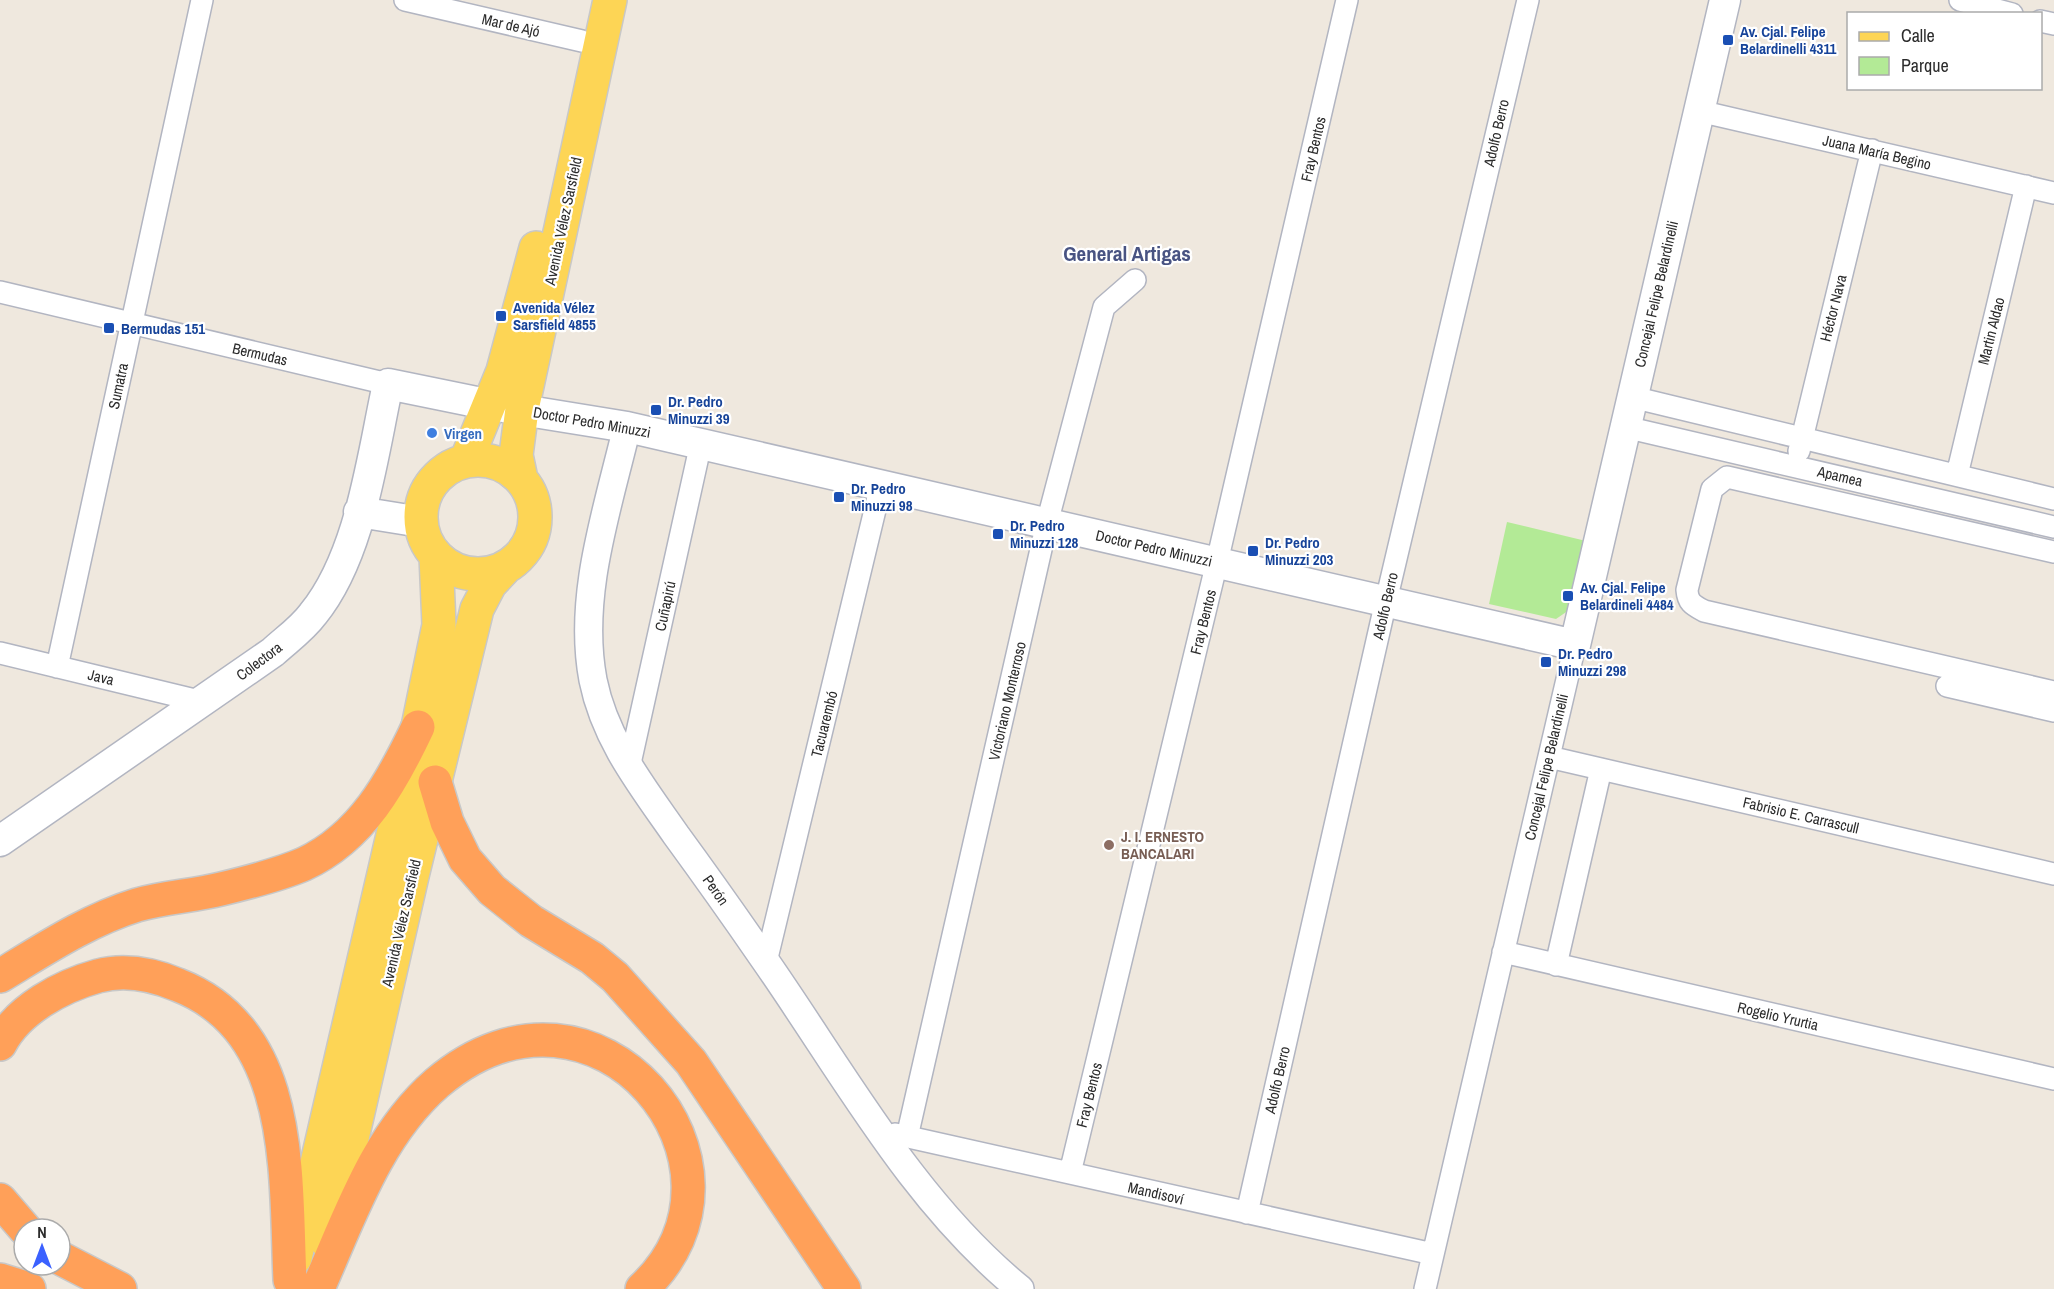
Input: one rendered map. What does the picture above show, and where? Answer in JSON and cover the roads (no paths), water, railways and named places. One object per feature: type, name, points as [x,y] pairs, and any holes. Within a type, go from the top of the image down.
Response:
[{"type":"highway","points":[[0,976],[50,945],[115,913],[167,897],[221,889],[304,864],[339,841],[373,809],[398,769],[418,727]]},
{"type":"highway","points":[[435,782],[447,822],[465,859],[492,890],[531,921],[592,958],[615,977],[691,1062],[844,1289]]},
{"type":"highway","points":[[0,1044],[5,1034],[52,994],[101,975],[124,973],[155,977],[189,989],[207,1000],[227,1016],[242,1034],[265,1075],[275,1102],[304,1283]]},
{"type":"highway","points":[[304,1283],[374,1165],[420,1101],[437,1084],[473,1059],[494,1048],[540,1040],[587,1047],[609,1056],[644,1082],[661,1102],[674,1124],[687,1175],[686,1203],[680,1230],[670,1256],[642,1289]]},
{"type":"highway","points":[[0,1200],[15,1217]]},
{"type":"highway","points":[[72,1264],[120,1289]]},
{"type":"highway","points":[[0,1280],[29,1289]]},
{"type":"main road","name":"Avenida Vélez Sarsfield","points":[[521,478],[506,407],[503,371],[536,250],[591,0]]},
{"type":"main road","name":"Avenida Vélez Sarsfield","points":[[466,461],[506,407],[610,0]]},
{"type":"main road","name":"Concejal Felipe Belardinelli","points":[[1575,645],[1725,0]]},
{"type":"main road","name":"Bermudas","points":[[388,384],[506,407]]},
{"type":"main road","name":"Colectora","points":[[0,841],[273,652],[313,615],[340,571],[359,512],[388,384]]},
{"type":"main road","name":"Doctor Pedro Minuzzi","points":[[506,407],[627,427],[701,443],[1575,645]]},
{"type":"main road","points":[[466,461],[496,462],[521,478],[534,505],[536,520],[527,548],[505,568],[491,573],[461,572],[436,556],[427,544],[421,522],[423,500],[429,486],[452,466],[466,461]]},
{"type":"main road","points":[[359,512],[421,522]]},
{"type":"main road","name":"Avenida Vélez Sarsfield","points":[[304,1283],[439,625],[436,556]]},
{"type":"main road","name":"Avenida Vélez Sarsfield","points":[[304,1283],[435,782],[477,609],[490,584],[505,568]]},
{"type":"street","name":"Sumatra","points":[[57,666],[202,0]]},
{"type":"street","name":"Mar de Ajó","points":[[405,0],[582,41]]},
{"type":"street","name":"Fray Bentos","points":[[1070,1173],[1217,562],[1347,0]]},
{"type":"street","name":"Adolfo Berro","points":[[1247,1213],[1386,601],[1528,0]]},
{"type":"street","points":[[1960,0],[2005,12]]},
{"type":"street","name":"Juana María Begino","points":[[1699,111],[2054,192]]},
{"type":"street","name":"Héctor Nava","points":[[1795,466],[1872,150]]},
{"type":"street","name":"Martin Aldao","points":[[1956,475],[2026,186]]},
{"type":"street","name":"Victoriano Monterroso","points":[[907,1137],[1047,523],[1104,307],[1135,280]]},
{"type":"street","name":"Bermudas","points":[[0,292],[388,384]]},
{"type":"street","name":"Apamea","points":[[1632,397],[2054,499]]},
{"type":"street","name":"Perón","points":[[627,427],[598,554],[589,627],[593,679],[609,731],[629,768],[766,962],[880,1130],[957,1230],[985,1260],[1020,1289]]},
{"type":"street","name":"Apamea","points":[[1625,427],[2054,527]]},
{"type":"street","name":"Cuñapirú","points":[[629,768],[701,443]]},
{"type":"street","points":[[2054,552],[1727,477],[1712,489],[1687,590],[1688,599],[1692,605],[1704,611],[2054,692]]},
{"type":"street","name":"Tacuarembó","points":[[766,962],[881,485]]},
{"type":"street","name":"Concejal Felipe Belardinelli","points":[[1425,1289],[1575,645]]},
{"type":"street","name":"Java","points":[[0,653],[203,702]]},
{"type":"street","points":[[1947,686],[2054,711]]},
{"type":"street","name":"Fabrisio E. Carrascull","points":[[1549,757],[2054,874]]},
{"type":"street","points":[[1556,965],[1601,769]]},
{"type":"street","name":"Rogelio Yrurtia","points":[[1503,952],[2054,1079]]},
{"type":"street","name":"Mandisoví","points":[[880,1130],[1433,1254]]},
{"type":"place","name":"Av. Cjal. Felipe Belardinelli 4311","points":[[1728,40]]},
{"type":"place","name":"Avenida Vélez Sarsfield 4855","points":[[501,316]]},
{"type":"place","name":"Bermudas 151","points":[[109,328]]},
{"type":"place","name":"Dr. Pedro Minuzzi 39","points":[[656,410]]},
{"type":"place","name":"Virgen","points":[[432,433]]},
{"type":"place","name":"Dr. Pedro Minuzzi 98","points":[[839,497]]},
{"type":"place","name":"Dr. Pedro Minuzzi 128","points":[[998,534]]},
{"type":"place","name":"Dr. Pedro Minuzzi 203","points":[[1253,551]]},
{"type":"place","name":"Av. Cjal. Felipe Belardineli 4484","points":[[1568,596]]},
{"type":"place","name":"Dr. Pedro Minuzzi 298","points":[[1546,662]]},
{"type":"place","name":"J. I. ERNESTO BANCALARI","points":[[1109,845]]},
{"type":"district","name":"General Artigas","points":[[1127,253]]}]
